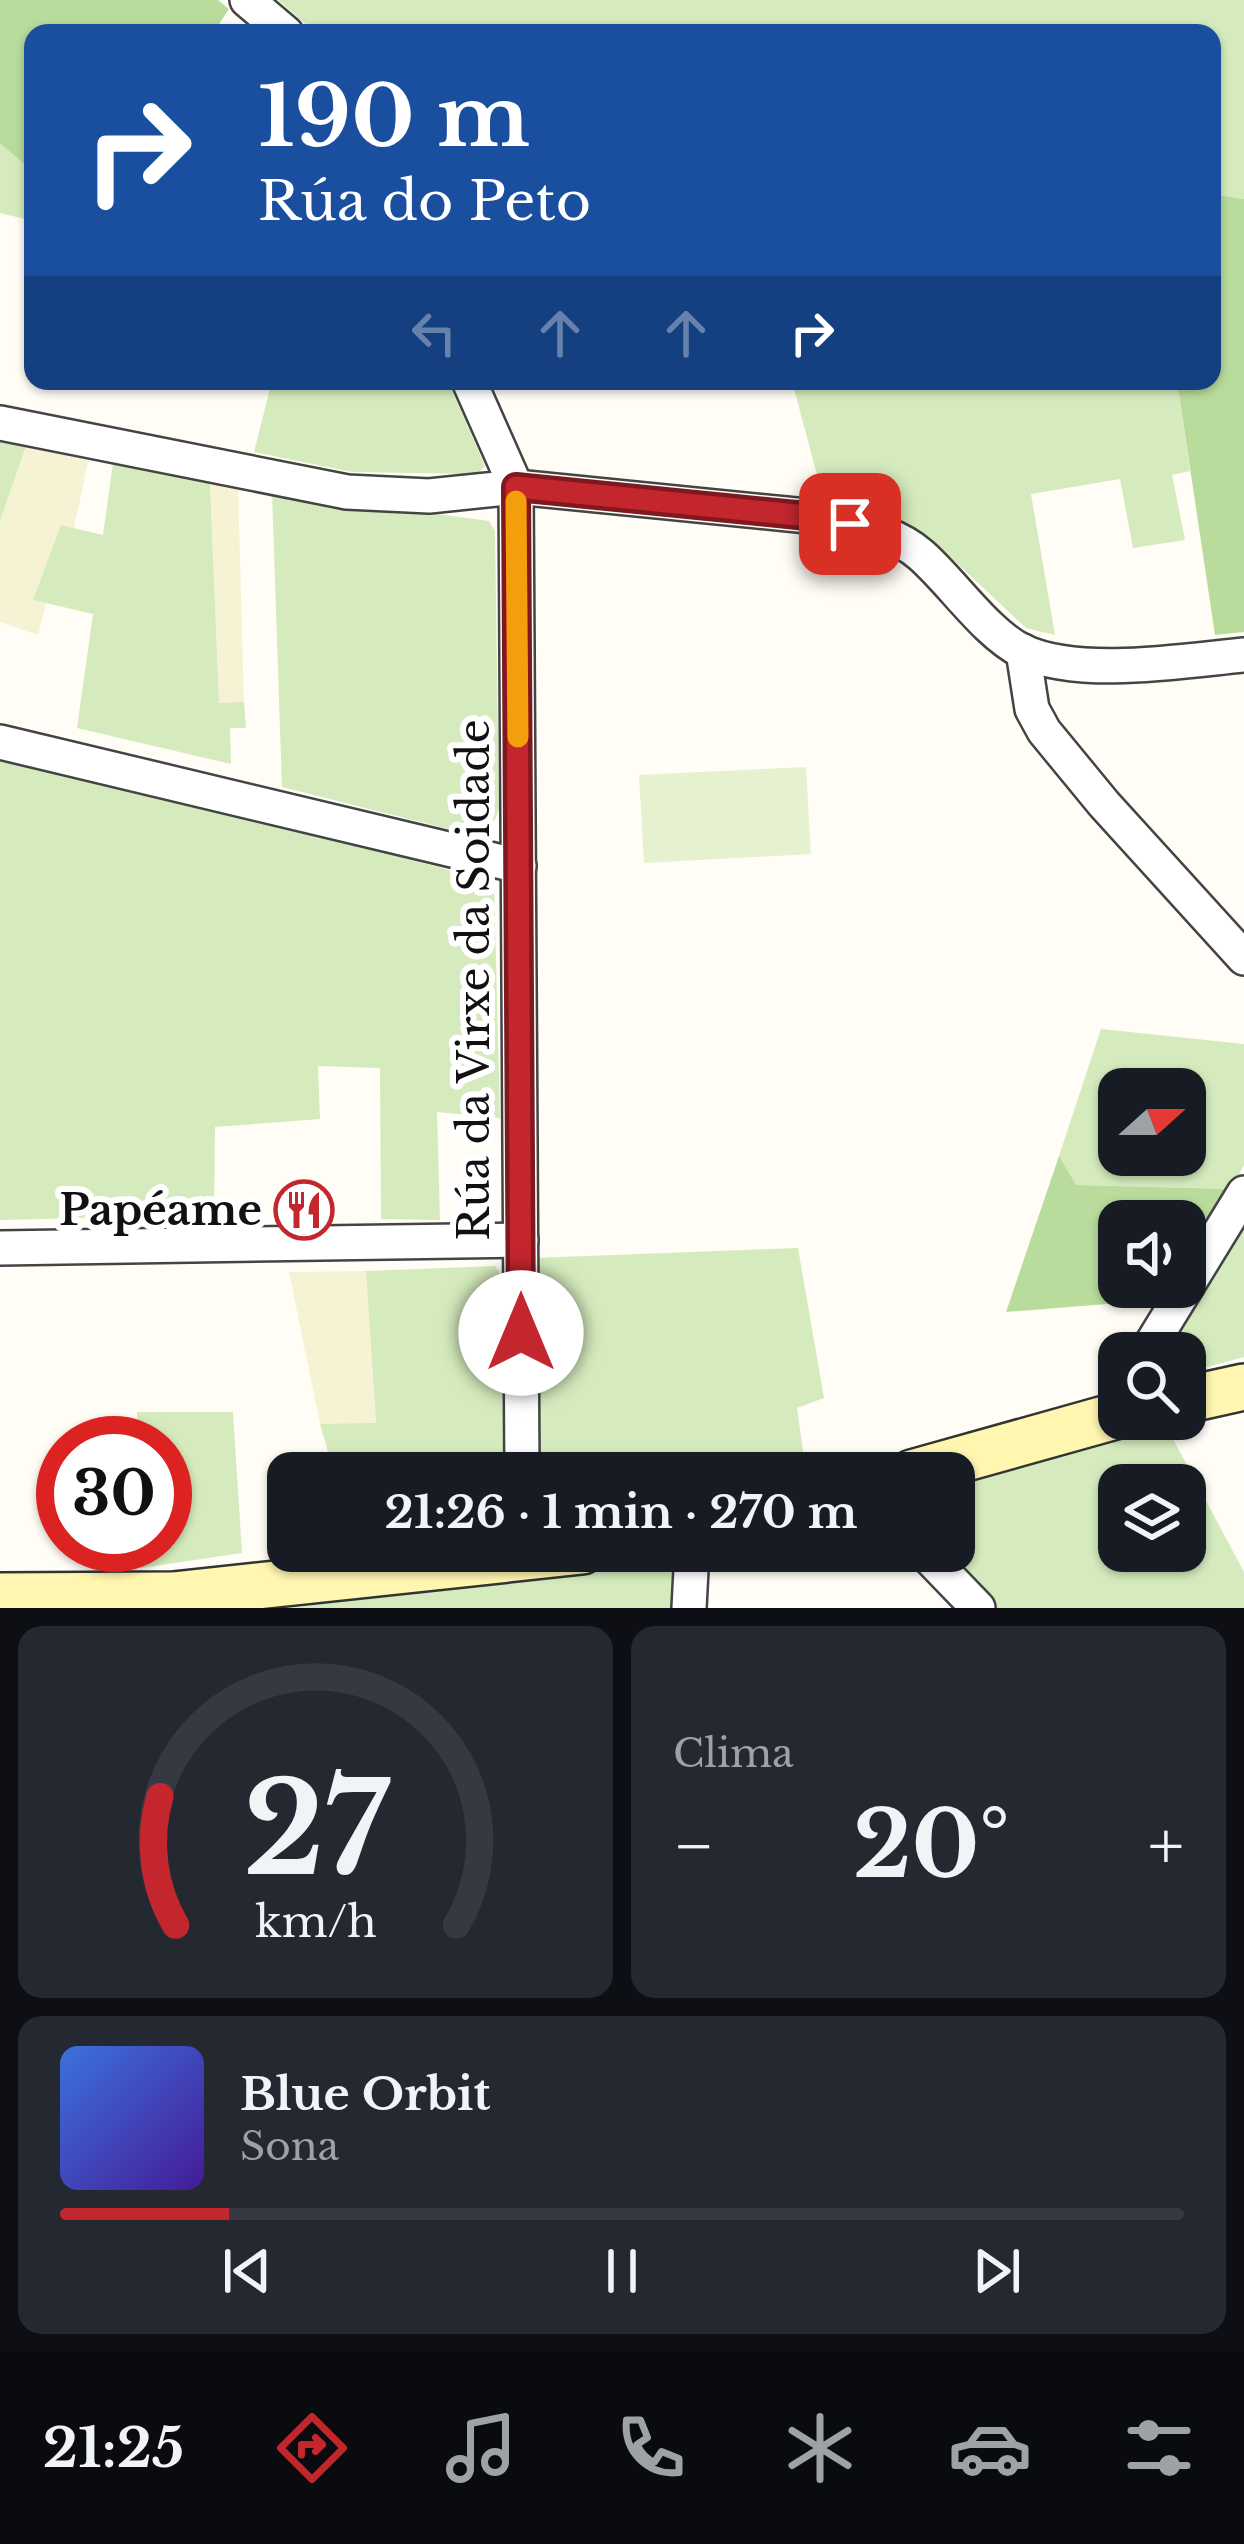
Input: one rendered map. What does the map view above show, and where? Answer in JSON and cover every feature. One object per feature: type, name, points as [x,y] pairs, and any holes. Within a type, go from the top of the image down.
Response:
[{"type":"main road","points":[[1206,1395],[1244,1387]]},
{"type":"main road","points":[[975,1455],[1098,1421]]},
{"type":"main road","points":[[0,1597],[172,1595],[373,1572]]},
{"type":"street","points":[[247,0],[275,24]]},
{"type":"street","points":[[473,390],[516,487]]},
{"type":"street","points":[[0,423],[347,492],[429,496],[516,487],[827,518],[874,530],[919,553],[1023,651],[1070,663],[1105,664],[1244,655]]},
{"type":"street","name":"Rúa da Virxe da Soidade","points":[[516,487],[522,1452]]},
{"type":"street","points":[[1023,651],[1033,709],[1044,731],[1103,804],[1244,958]]},
{"type":"street","points":[[0,742],[518,866]]},
{"type":"street","points":[[1159,1332],[1244,1193]]},
{"type":"street","points":[[0,1248],[521,1240]]},
{"type":"street","points":[[688,1608],[691,1572]]},
{"type":"street","points":[[939,1572],[961,1600]]},
{"type":"shaded area","points":[[26,446],[88,461],[74,529],[61,526],[34,600],[46,603],[38,635],[0,622],[0,521]]},
{"type":"shaded area","points":[[210,481],[238,486],[244,702],[219,703]]},
{"type":"shaded area","points":[[366,1271],[376,1424],[320,1424],[289,1272]]},
{"type":"green space","points":[[0,0],[218,0],[229,9],[219,24],[24,24],[24,164],[0,143]]},
{"type":"green space","points":[[278,0],[1244,0],[1244,199],[1221,195],[1221,24],[306,24]]},
{"type":"green space","points":[[0,143],[24,164],[24,219],[0,213]]},
{"type":"green space","points":[[1221,195],[1244,199],[1244,632],[1215,635],[1178,390],[1221,390]]},
{"type":"green space","points":[[270,390],[452,390],[485,466],[478,474],[352,472],[254,452]]},
{"type":"green space","points":[[794,390],[1178,390],[1190,471],[1172,475],[1185,540],[1133,548],[1120,479],[1031,494],[1055,635],[1026,628],[930,538],[825,505]]},
{"type":"green space","points":[[0,440],[26,446],[0,521]]},
{"type":"green space","points":[[113,463],[210,481],[219,703],[244,702],[246,728],[230,728],[231,764],[77,728],[93,614],[33,600],[61,525],[103,535]]},
{"type":"green space","points":[[272,492],[489,521],[495,531],[499,809],[492,827],[480,837],[282,787]]},
{"type":"green space","points":[[0,758],[220,809],[494,882],[500,1118],[437,1112],[440,1220],[381,1219],[380,1068],[318,1066],[320,1119],[215,1127],[214,1215],[0,1220]]},
{"type":"green space","points":[[806,767],[811,854],[644,863],[639,775]]},
{"type":"green space","points":[[1101,1029],[1244,1044],[1244,1165],[1231,1189],[1075,1185],[1059,1156]]},
{"type":"green space","points":[[1059,1156],[1076,1185],[1231,1189],[1206,1234],[1206,1200],[1098,1200],[1098,1305],[1006,1312]]},
{"type":"green space","points":[[1244,1218],[1244,1357],[1206,1367],[1206,1332],[1177,1332],[1193,1308],[1206,1308],[1206,1285]]},
{"type":"green space","points":[[798,1248],[824,1398],[797,1408],[803,1452],[537,1452],[534,1258]]},
{"type":"green space","points":[[495,1266],[504,1280],[505,1452],[328,1452],[320,1424],[376,1423],[366,1271]]},
{"type":"green space","points":[[137,1412],[233,1412],[242,1553],[192,1560],[192,1416],[137,1416]]},
{"type":"green space","points":[[1102,1440],[1174,1440],[1186,1464],[1098,1464],[1098,1572],[1206,1572],[1206,1501],[1244,1572],[1244,1608],[985,1608],[953,1572],[975,1572],[975,1473]]},
{"type":"green space","points":[[580,1572],[676,1572],[671,1608],[290,1608]]},
{"type":"slow traffic","points":[[516,501],[518,737]]},
{"type":"place","name":"Papéame","points":[[304,1210]]},
{"type":"route","points":[[521,1333],[516,487],[850,524]]}]
